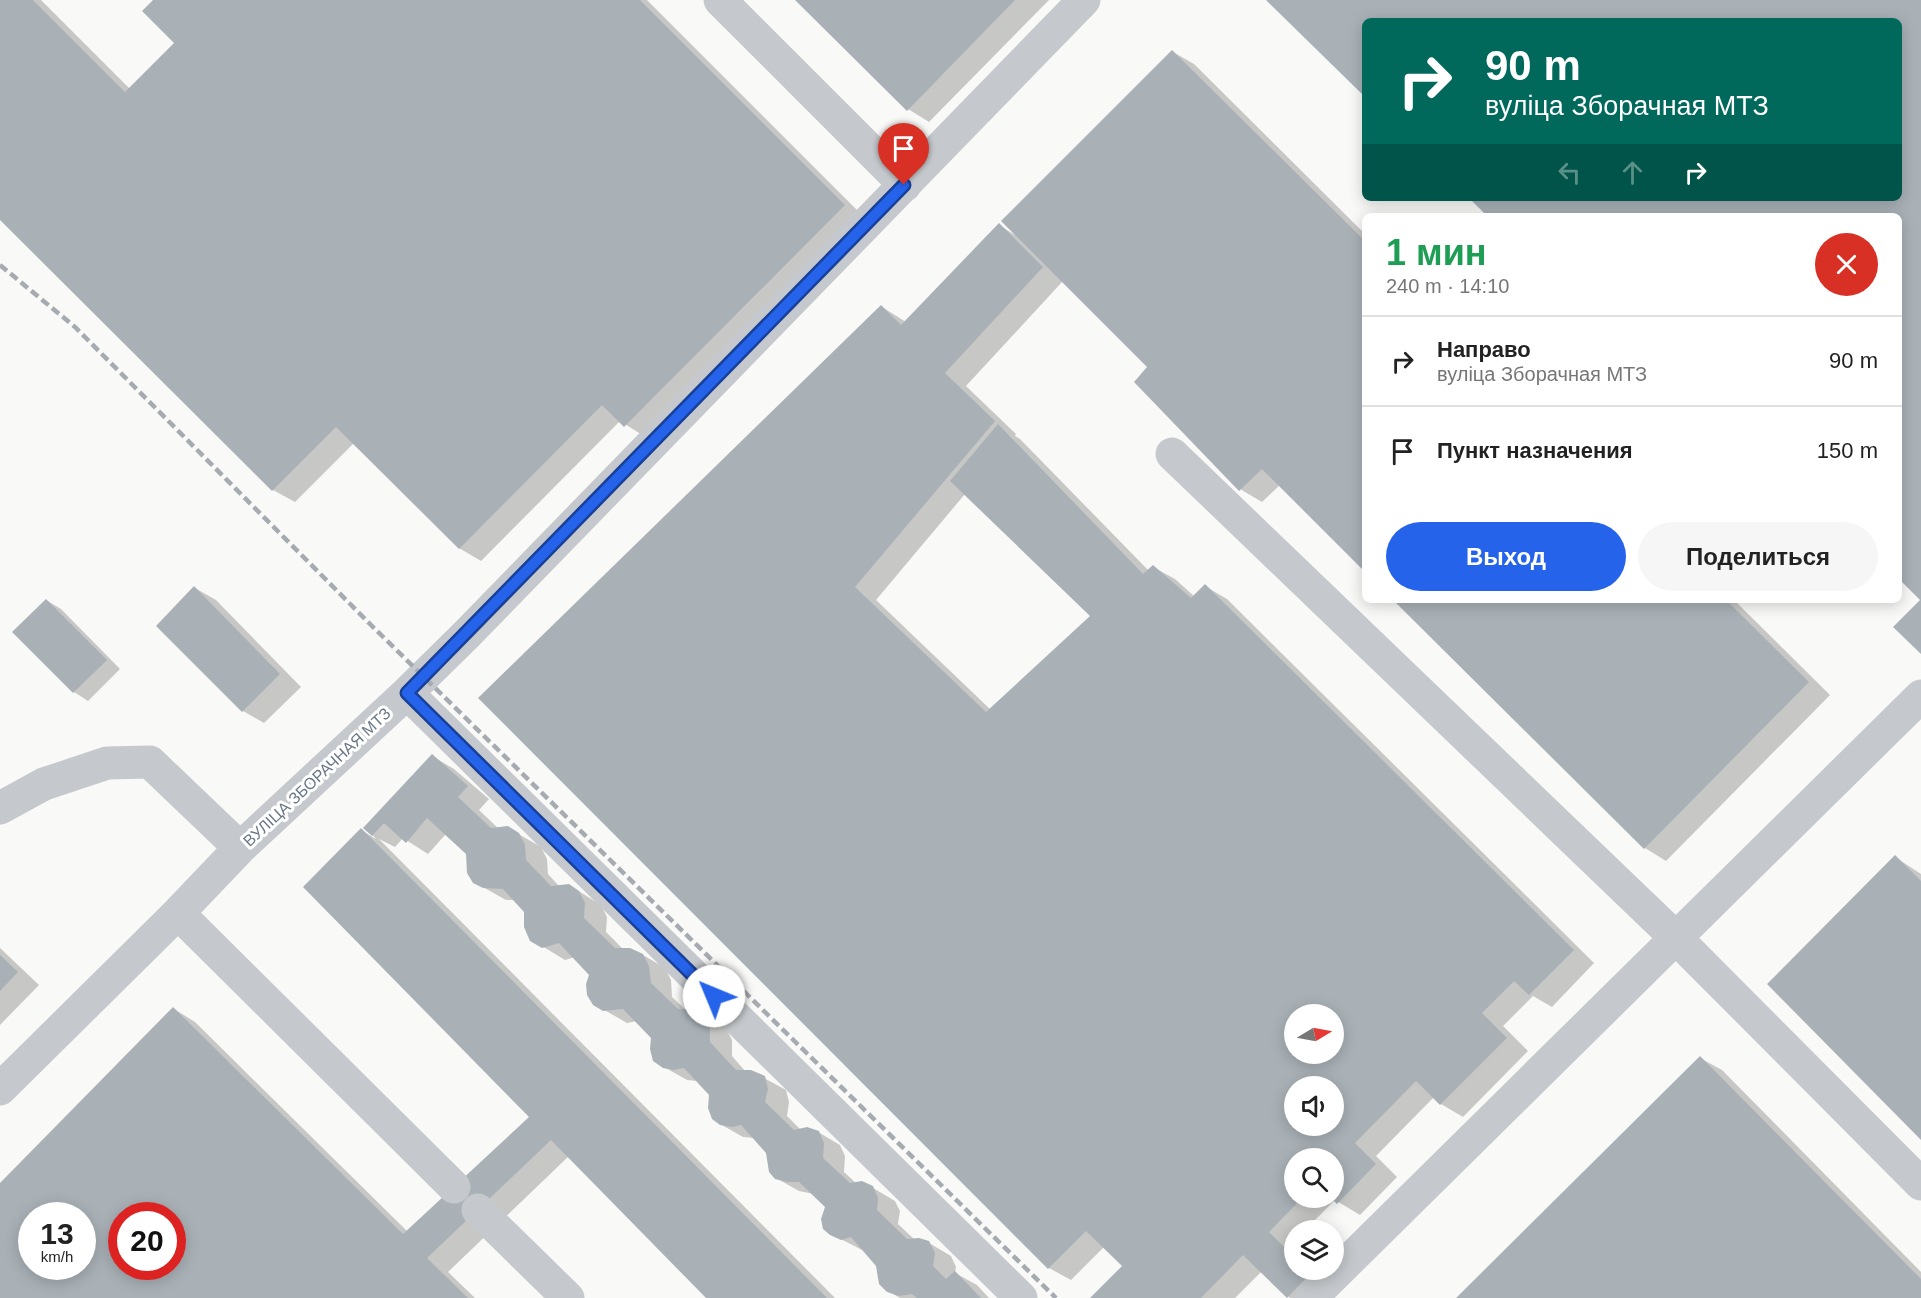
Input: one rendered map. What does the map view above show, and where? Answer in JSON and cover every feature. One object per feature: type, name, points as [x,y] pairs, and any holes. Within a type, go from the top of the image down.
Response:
[{"type":"lane","points":[[720,0],[904,185]]},
{"type":"lane","name":"ВУЛІЦА ЗБОРАЧНАЯ МТЗ","points":[[0,1089],[178,913],[240,848],[407,693],[1084,0]]},
{"type":"lane","points":[[1172,454],[1676,938],[1921,1184]]},
{"type":"lane","points":[[407,693],[1021,1298]]},
{"type":"lane","points":[[1311,1298],[1921,696]]},
{"type":"lane","points":[[0,808],[44,784],[107,763],[150,762],[240,848]]},
{"type":"lane","points":[[178,913],[454,1187]]},
{"type":"lane","points":[[478,1210],[567,1298]]},
{"type":"building","points":[[0,0],[33,0],[125,92],[174,43],[142,11],[153,0],[640,0],[845,205],[624,427],[602,405],[459,549],[336,427],[272,491],[0,220]]},
{"type":"building","points":[[795,0],[1015,0],[907,111]]},
{"type":"building","points":[[1266,0],[1921,0],[1921,654],[1893,627],[1920,600],[1902,582],[1902,213],[1484,213],[1472,201],[1902,201],[1902,18],[1362,18],[1362,94]]},
{"type":"building","points":[[1172,50],[1362,238],[1362,569],[1262,469],[1239,491],[1134,382],[1147,367],[1001,221]]},
{"type":"building","points":[[999,223],[1043,267],[945,373],[995,421],[855,587],[986,712],[1090,616],[950,481],[998,424],[1143,574],[1153,565],[1191,598],[1205,584],[1574,950],[1529,995],[1514,981],[1482,1013],[1507,1038],[1440,1105],[1416,1081],[1355,1143],[1376,1164],[1344,1197],[1344,1148],[1284,1148],[1284,1208],[1292,1208],[1269,1232],[1284,1247],[1284,1280],[1304,1280],[1287,1298],[1243,1255],[1201,1298],[1090,1298],[1122,1266],[1086,1231],[1048,1269],[478,698],[881,305],[901,325]]},
{"type":"building","points":[[194,586],[280,674],[242,712],[156,626]]},
{"type":"building","points":[[46,599],[107,660],[73,693],[12,632]]},
{"type":"building","points":[[1396,603],[1729,603],[1809,682],[1644,849]]},
{"type":"building","points":[[432,754],[468,786],[458,797],[491,828],[508,826],[519,833],[525,845],[526,860],[551,886],[569,884],[579,891],[585,903],[584,918],[615,948],[630,948],[643,954],[649,966],[651,983],[678,1009],[705,1014],[710,1027],[710,1042],[736,1070],[751,1070],[765,1076],[768,1089],[765,1102],[794,1130],[807,1127],[819,1131],[824,1143],[823,1158],[850,1183],[862,1181],[873,1186],[878,1198],[877,1210],[907,1239],[919,1238],[929,1241],[935,1253],[933,1266],[946,1279],[955,1271],[981,1298],[917,1298],[912,1294],[899,1296],[887,1292],[879,1284],[876,1266],[851,1237],[841,1240],[823,1229],[821,1219],[825,1207],[799,1182],[775,1179],[769,1172],[766,1153],[741,1125],[732,1127],[720,1125],[712,1119],[708,1108],[709,1095],[684,1068],[673,1070],[663,1068],[653,1061],[650,1049],[651,1038],[623,1009],[603,1011],[593,1005],[587,995],[586,984],[589,975],[559,943],[542,948],[530,941],[524,927],[524,912],[503,889],[483,888],[473,883],[467,873],[466,854],[427,818],[406,843],[384,823],[372,836],[363,828]]},
{"type":"building","points":[[361,828],[827,1298],[706,1298],[551,1140],[427,1258],[468,1298],[0,1298],[0,1183],[173,1007],[403,1234],[529,1117],[303,887]]},
{"type":"building","points":[[1895,855],[1921,881],[1921,1140],[1767,984]]},
{"type":"building","points":[[0,955],[18,972],[0,991]]},
{"type":"building","points":[[1700,1056],[1921,1279],[1921,1298],[1456,1298]]},
{"type":"railway","points":[[0,265],[75,327],[371,625],[1056,1298]]},
{"type":"route","points":[[714,996],[407,693],[904,185]]}]
